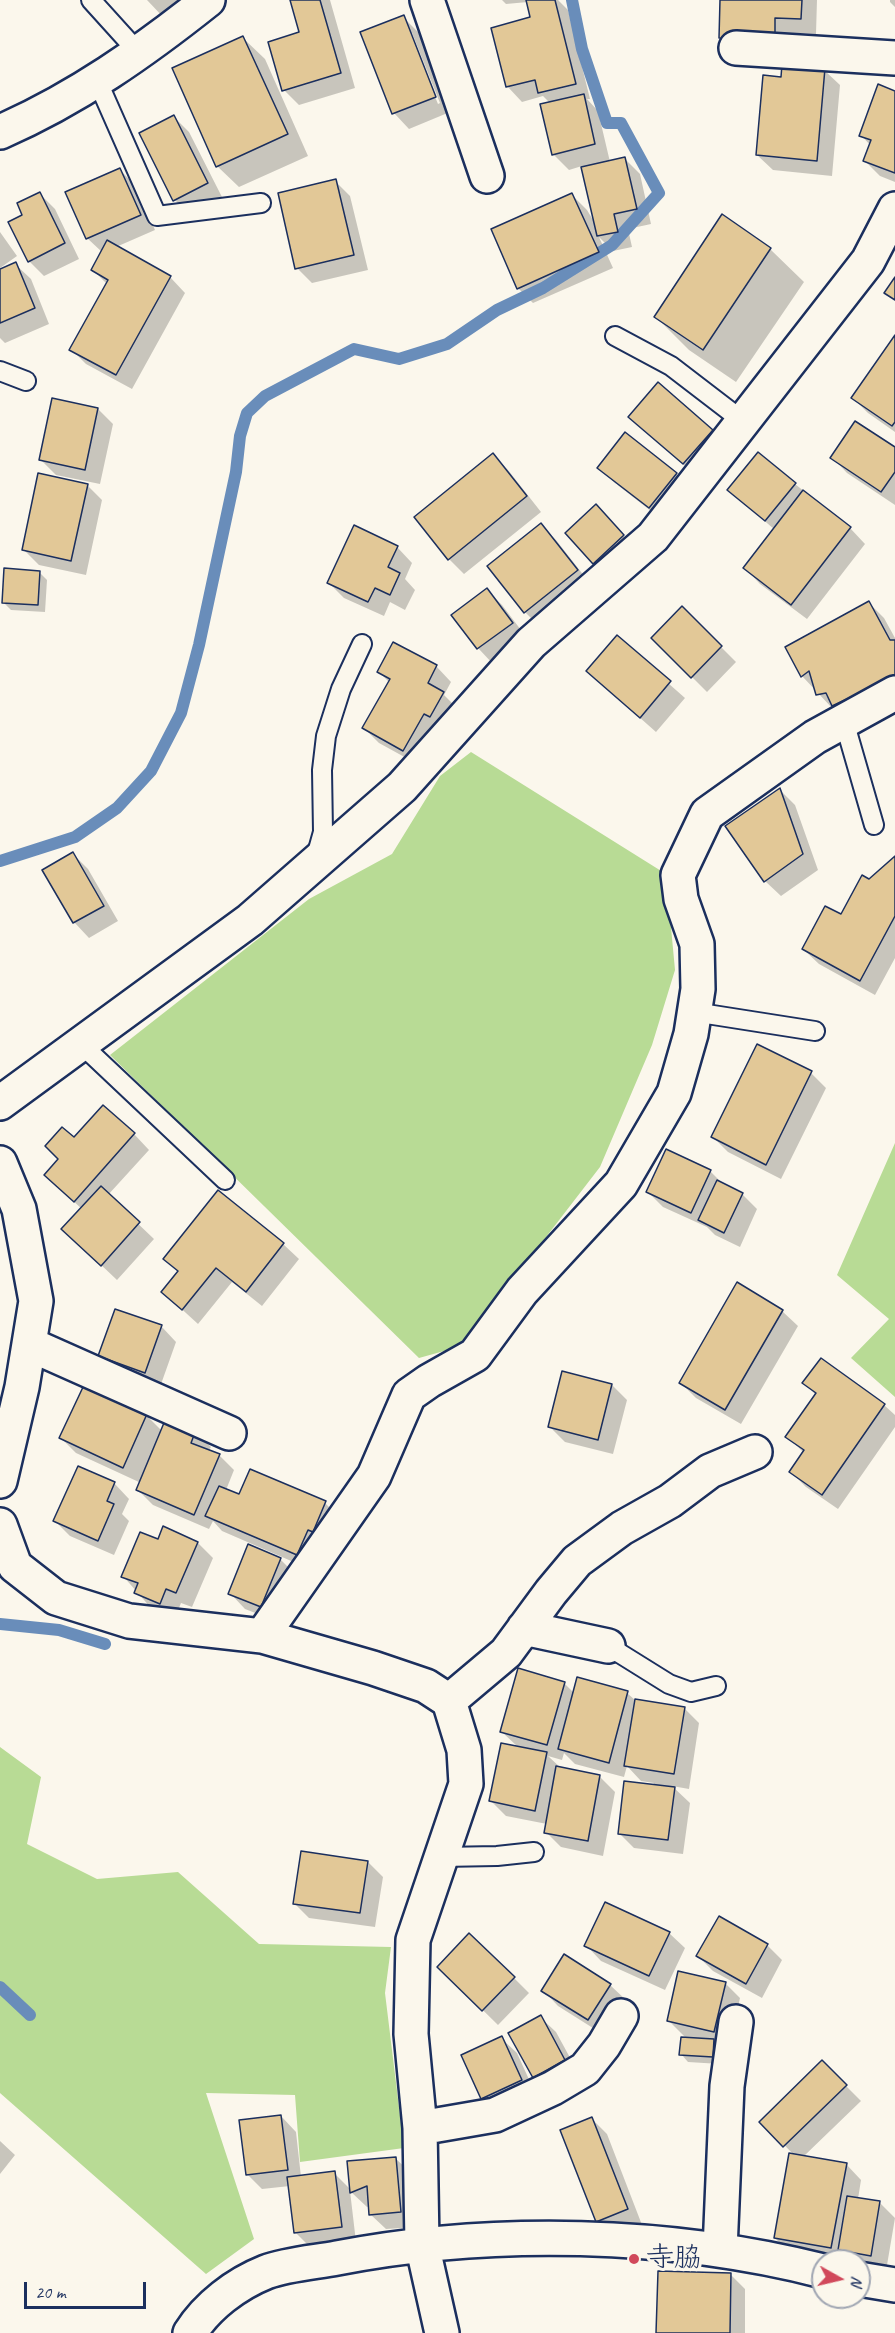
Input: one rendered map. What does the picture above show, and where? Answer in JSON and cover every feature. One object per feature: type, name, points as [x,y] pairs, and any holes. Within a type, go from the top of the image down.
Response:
[{"type":"street","points":[[0,132],[25,121],[98,80],[208,0]]},
{"type":"street","points":[[427,0],[487,176]]},
{"type":"street","points":[[736,48],[895,57]]},
{"type":"street","points":[[0,1103],[250,920],[402,788],[531,643],[653,537],[868,261],[895,209]]},
{"type":"street","points":[[262,1636],[374,1476],[409,1395],[475,1355],[522,1290],[621,1184],[674,1092],[691,1034],[698,989],[697,944],[681,898],[678,875],[707,814],[815,737],[895,693]]},
{"type":"street","points":[[0,1163],[20,1209],[36,1301],[22,1387],[0,1481]]},
{"type":"street","points":[[29,1344],[229,1433]]},
{"type":"street","points":[[448,1701],[506,1653],[577,1561],[622,1528],[670,1501],[710,1471],[755,1452]]},
{"type":"street","points":[[0,1525],[15,1566],[56,1598],[129,1621],[262,1636],[426,1686],[448,1701],[464,1750],[466,1784],[413,1940],[411,2034],[420,2128],[422,2244],[442,2333]]},
{"type":"street","points":[[524,1629],[608,1646]]},
{"type":"street","points":[[420,2128],[495,2115],[553,2088],[585,2069],[604,2045],[621,2016]]},
{"type":"street","points":[[720,2250],[727,2086],[736,2022]]},
{"type":"street","points":[[190,2333],[199,2319],[221,2297],[267,2272],[422,2244],[560,2238],[691,2245],[811,2269]]},
{"type":"street","points":[[871,2281],[895,2285]]},
{"type":"lane","points":[[91,0],[138,52]]},
{"type":"lane","points":[[98,80],[157,216],[261,202]]},
{"type":"lane","points":[[615,336],[671,366],[744,422]]},
{"type":"lane","points":[[0,371],[26,381]]},
{"type":"lane","points":[[314,865],[323,832],[322,770],[326,736],[341,689],[362,644]]},
{"type":"lane","points":[[844,721],[874,825]]},
{"type":"lane","points":[[694,1012],[815,1031]]},
{"type":"lane","points":[[81,1044],[225,1180]]},
{"type":"lane","points":[[608,1646],[669,1684],[691,1692],[716,1686]]},
{"type":"lane","points":[[441,1857],[497,1856],[534,1852]]},
{"type":"green space","points":[[471,752],[666,874],[675,970],[652,1045],[600,1167],[462,1346],[419,1358],[110,1055],[309,899],[392,854],[440,776]]},
{"type":"green space","points":[[895,1143],[895,1397],[851,1358],[889,1319],[837,1275]]},
{"type":"green space","points":[[0,1747],[41,1777],[27,1844],[97,1879],[178,1872],[259,1944],[391,1947],[385,1993],[404,2148],[300,2162],[295,2095],[206,2093],[254,2239],[206,2274],[0,2093]]},
{"type":"building","points":[[290,0],[320,0],[341,73],[282,91],[268,42],[299,32]]},
{"type":"building","points":[[526,0],[555,0],[576,84],[538,93],[535,80],[506,87],[491,28],[530,17]]},
{"type":"building","points":[[720,0],[802,0],[801,19],[775,18],[775,40],[719,38]]},
{"type":"building","points":[[404,15],[436,97],[392,114],[360,32]]},
{"type":"building","points":[[243,36],[288,134],[216,167],[172,68]]},
{"type":"building","points":[[782,64],[825,68],[817,161],[756,155],[763,75],[781,77]]},
{"type":"building","points":[[878,84],[895,91],[895,173],[863,161],[871,140],[859,136]]},
{"type":"building","points":[[584,94],[595,144],[552,155],[540,104]]},
{"type":"building","points":[[174,115],[208,183],[173,201],[139,133]]},
{"type":"building","points":[[625,157],[637,209],[614,214],[618,232],[597,236],[581,167]]},
{"type":"building","points":[[120,168],[141,215],[86,239],[65,192]]},
{"type":"building","points":[[336,179],[354,255],[295,269],[278,193]]},
{"type":"building","points":[[40,192],[65,243],[28,262],[8,222],[22,215],[17,203]]},
{"type":"building","points":[[572,193],[599,252],[517,289],[491,229]]},
{"type":"building","points":[[722,214],[771,248],[703,350],[654,317]]},
{"type":"building","points":[[107,240],[171,276],[116,375],[69,350],[108,280],[91,270]]},
{"type":"building","points":[[16,262],[35,308],[0,323],[0,269]]},
{"type":"building","points":[[895,277],[895,300],[884,293]]},
{"type":"building","points":[[895,335],[895,422],[892,426],[851,398]]},
{"type":"building","points":[[658,382],[713,430],[683,464],[628,417]]},
{"type":"building","points":[[52,398],[98,408],[85,470],[39,460]]},
{"type":"building","points":[[855,421],[895,447],[895,472],[881,492],[830,458]]},
{"type":"building","points":[[625,432],[677,473],[649,508],[597,468]]},
{"type":"building","points":[[758,452],[796,483],[765,521],[727,490]]},
{"type":"building","points":[[493,453],[527,496],[448,560],[414,517]]},
{"type":"building","points":[[38,473],[88,484],[71,561],[22,550]]},
{"type":"building","points":[[803,490],[851,527],[791,605],[743,568]]},
{"type":"building","points":[[596,504],[624,535],[593,564],[565,533]]},
{"type":"building","points":[[541,523],[578,570],[524,613],[487,566]]},
{"type":"building","points":[[354,525],[398,546],[388,567],[400,573],[390,595],[375,588],[368,602],[327,583]]},
{"type":"building","points":[[4,568],[40,571],[38,605],[2,603]]},
{"type":"building","points":[[487,588],[513,623],[477,649],[451,615]]},
{"type":"building","points":[[869,601],[890,640],[895,640],[895,677],[832,706],[826,693],[816,695],[809,671],[801,677],[785,647]]},
{"type":"building","points":[[682,606],[722,646],[691,678],[651,638]]},
{"type":"building","points":[[617,635],[671,681],[640,718],[586,671]]},
{"type":"building","points":[[393,642],[437,665],[428,683],[444,692],[430,717],[424,714],[403,751],[362,728],[390,679],[377,672]]},
{"type":"building","points":[[780,788],[803,854],[764,882],[725,826]]},
{"type":"building","points":[[73,852],[104,906],[73,923],[42,870]]},
{"type":"building","points":[[895,856],[895,916],[860,981],[802,949],[825,906],[841,914],[862,875],[869,879]]},
{"type":"building","points":[[757,1044],[812,1071],[766,1165],[711,1137]]},
{"type":"building","points":[[103,1105],[135,1133],[74,1202],[44,1175],[58,1159],[45,1146],[62,1127],[74,1137]]},
{"type":"building","points":[[666,1149],[711,1170],[691,1213],[646,1192]]},
{"type":"building","points":[[717,1180],[743,1193],[724,1233],[698,1220]]},
{"type":"building","points":[[101,1186],[140,1222],[101,1266],[61,1229]]},
{"type":"building","points":[[218,1190],[284,1243],[246,1292],[216,1268],[182,1310],[161,1292],[178,1271],[163,1259]]},
{"type":"building","points":[[737,1282],[783,1310],[725,1410],[679,1383]]},
{"type":"building","points":[[115,1309],[162,1325],[145,1373],[98,1356]]},
{"type":"building","points":[[821,1358],[885,1404],[822,1495],[789,1472],[804,1450],[785,1437],[816,1393],[802,1383]]},
{"type":"building","points":[[562,1371],[612,1384],[598,1440],[548,1427]]},
{"type":"building","points":[[84,1385],[147,1414],[123,1468],[59,1438]]},
{"type":"building","points":[[166,1418],[196,1430],[191,1443],[220,1454],[194,1515],[136,1490]]},
{"type":"building","points":[[78,1466],[115,1482],[107,1501],[114,1504],[98,1541],[53,1521]]},
{"type":"building","points":[[250,1469],[326,1501],[313,1532],[308,1530],[297,1555],[205,1516],[219,1486],[239,1494]]},
{"type":"building","points":[[163,1526],[198,1542],[176,1593],[166,1589],[160,1604],[134,1593],[138,1583],[121,1577],[140,1532],[158,1539]]},
{"type":"building","points":[[248,1544],[281,1558],[261,1607],[228,1594]]},
{"type":"building","points":[[518,1668],[565,1682],[547,1745],[500,1732]]},
{"type":"building","points":[[577,1677],[628,1691],[609,1763],[558,1749]]},
{"type":"building","points":[[635,1699],[685,1707],[674,1774],[624,1766]]},
{"type":"building","points":[[501,1743],[547,1752],[535,1811],[489,1801]]},
{"type":"building","points":[[556,1766],[600,1775],[588,1841],[544,1833]]},
{"type":"building","points":[[624,1781],[675,1787],[668,1840],[618,1834]]},
{"type":"building","points":[[301,1851],[368,1861],[360,1913],[293,1904]]},
{"type":"building","points":[[605,1902],[670,1932],[649,1976],[584,1946]]},
{"type":"building","points":[[719,1916],[768,1944],[746,1984],[696,1956]]},
{"type":"building","points":[[469,1933],[515,1977],[482,2011],[437,1967]]},
{"type":"building","points":[[564,1954],[611,1984],[588,2020],[541,1991]]},
{"type":"building","points":[[678,1971],[726,1982],[714,2032],[667,2021]]},
{"type":"building","points":[[541,2015],[565,2060],[533,2078],[508,2033]]},
{"type":"building","points":[[502,2036],[522,2080],[481,2099],[461,2055]]},
{"type":"building","points":[[681,2037],[714,2039],[713,2057],[679,2055]]},
{"type":"building","points":[[822,2060],[847,2085],[783,2147],[759,2122]]},
{"type":"building","points":[[281,2115],[288,2170],[246,2175],[239,2120]]},
{"type":"building","points":[[592,2117],[628,2209],[596,2222],[560,2130]]},
{"type":"building","points":[[789,2153],[847,2163],[831,2248],[774,2238]]},
{"type":"building","points":[[396,2157],[401,2212],[369,2215],[367,2186],[350,2193],[347,2161]]},
{"type":"building","points":[[335,2171],[342,2227],[294,2233],[287,2177]]},
{"type":"building","points":[[847,2196],[880,2201],[871,2256],[871,2249],[838,2249]]},
{"type":"building","points":[[658,2271],[731,2273],[730,2333],[656,2333]]},
{"type":"waterway","points":[[0,861],[75,837],[117,808],[151,771],[181,713],[199,645],[236,472],[240,436],[247,413],[265,396],[354,349],[399,359],[447,344],[497,310],[543,288],[612,245],[659,193],[621,123],[607,123],[582,49],[572,0]]},
{"type":"waterway","points":[[0,1624],[59,1630],[105,1644]]},
{"type":"waterway","points":[[0,1987],[30,2015]]},
{"type":"place","name":"寺脇","points":[[634,2259]]}]
